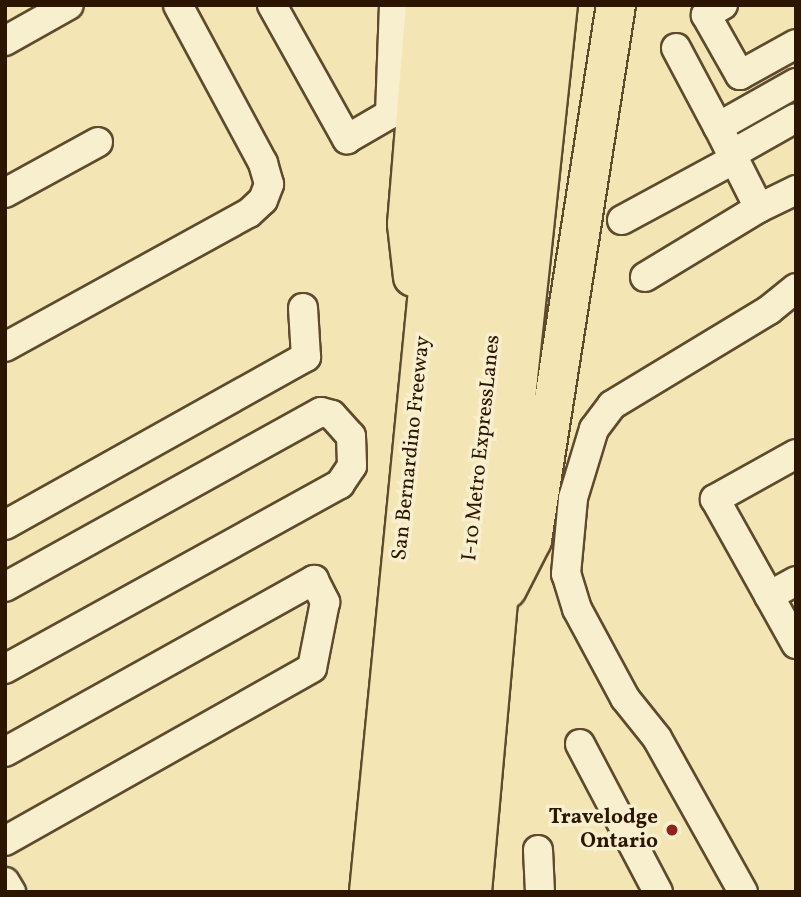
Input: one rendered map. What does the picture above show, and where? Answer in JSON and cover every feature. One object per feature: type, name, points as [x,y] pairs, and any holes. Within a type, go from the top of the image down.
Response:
[{"type":"highway","points":[[422,352],[407,224],[425,5]]},
{"type":"highway","name":"San Bernardino Freeway","points":[[369,892],[456,5]]},
{"type":"highway","name":"I-10 Metro ExpressLanes","points":[[405,892],[491,5]]},
{"type":"highway","name":"I-10 Metro ExpressLanes","points":[[438,892],[526,5]]},
{"type":"highway","points":[[472,892],[558,5]]},
{"type":"highway","points":[[498,606],[532,540],[616,5]]},
{"type":"street","points":[[5,41],[69,5]]},
{"type":"street","points":[[5,347],[249,213],[263,200],[269,184],[263,163],[178,5]]},
{"type":"street","points":[[272,5],[347,139],[390,114],[394,5]]},
{"type":"street","points":[[723,5],[706,15],[740,75],[796,44]]},
{"type":"street","points":[[676,48],[759,208]]},
{"type":"street","points":[[718,127],[796,83]]},
{"type":"street","points":[[622,220],[796,118]]},
{"type":"street","points":[[5,193],[98,142]]},
{"type":"street","points":[[645,277],[759,208],[796,190]]},
{"type":"street","points":[[743,892],[657,738],[625,698],[586,630],[566,574],[570,523],[573,498],[594,429],[611,405],[769,310],[796,288]]},
{"type":"street","points":[[5,525],[306,357],[303,308]]},
{"type":"street","points":[[5,587],[321,412],[332,415],[351,436],[352,466],[340,484],[5,669]]},
{"type":"street","points":[[796,454],[715,499],[796,645]]},
{"type":"street","points":[[5,752],[314,580],[325,602],[312,668],[5,841]]},
{"type":"street","points":[[769,596],[796,581]]},
{"type":"street","points":[[580,744],[658,892]]},
{"type":"street","points":[[538,850],[540,892]]},
{"type":"street","points":[[5,882],[11,892]]},
{"type":"place","name":"Travelodge Ontario","points":[[672,830]]}]
